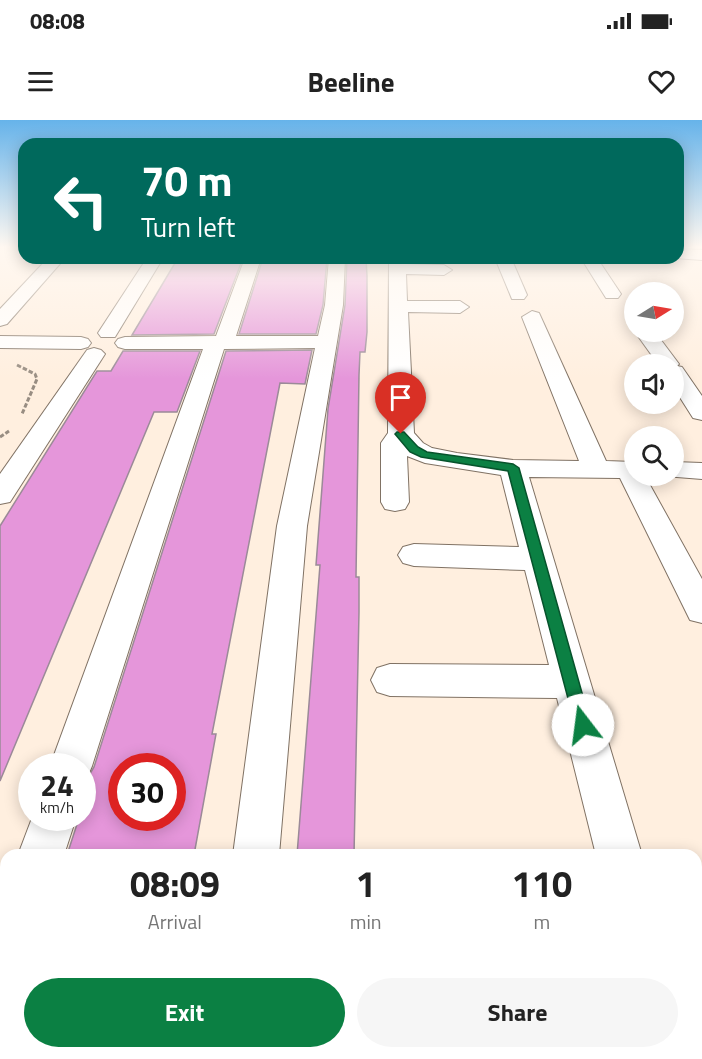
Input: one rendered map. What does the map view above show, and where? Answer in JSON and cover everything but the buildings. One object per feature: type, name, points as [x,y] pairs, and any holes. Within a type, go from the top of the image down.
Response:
[{"type":"street","points":[[0,320],[26,292]]},
{"type":"street","points":[[0,342],[88,348],[110,352],[139,292]]},
{"type":"street","points":[[76,753],[240,292]]},
{"type":"street","points":[[257,849],[292,526],[317,402],[335,292]]},
{"type":"street","points":[[395,502],[394,443],[401,434],[398,292]]},
{"type":"street","points":[[399,306],[460,307]]},
{"type":"street","points":[[532,317],[596,469]]},
{"type":"street","points":[[116,338],[220,342],[326,342]]},
{"type":"street","points":[[0,495],[88,348]]},
{"type":"street","points":[[684,387],[702,413]]},
{"type":"street","points":[[401,434],[414,449],[425,454],[513,468],[624,470]]},
{"type":"street","points":[[513,468],[617,849]]},
{"type":"street","points":[[684,470],[702,471]]},
{"type":"street","points":[[640,486],[702,610]]},
{"type":"street","points":[[414,555],[538,559]]},
{"type":"street","points":[[390,680],[571,682]]},
{"type":"street","points":[[43,849],[49,831]]},
{"type":"path","points":[[16,365],[35,374],[37,379],[20,420]]},
{"type":"path","points":[[0,437],[18,426]]},
{"type":"route","points":[[401,434],[414,449],[425,454],[457,461],[513,468],[583,725]]}]
